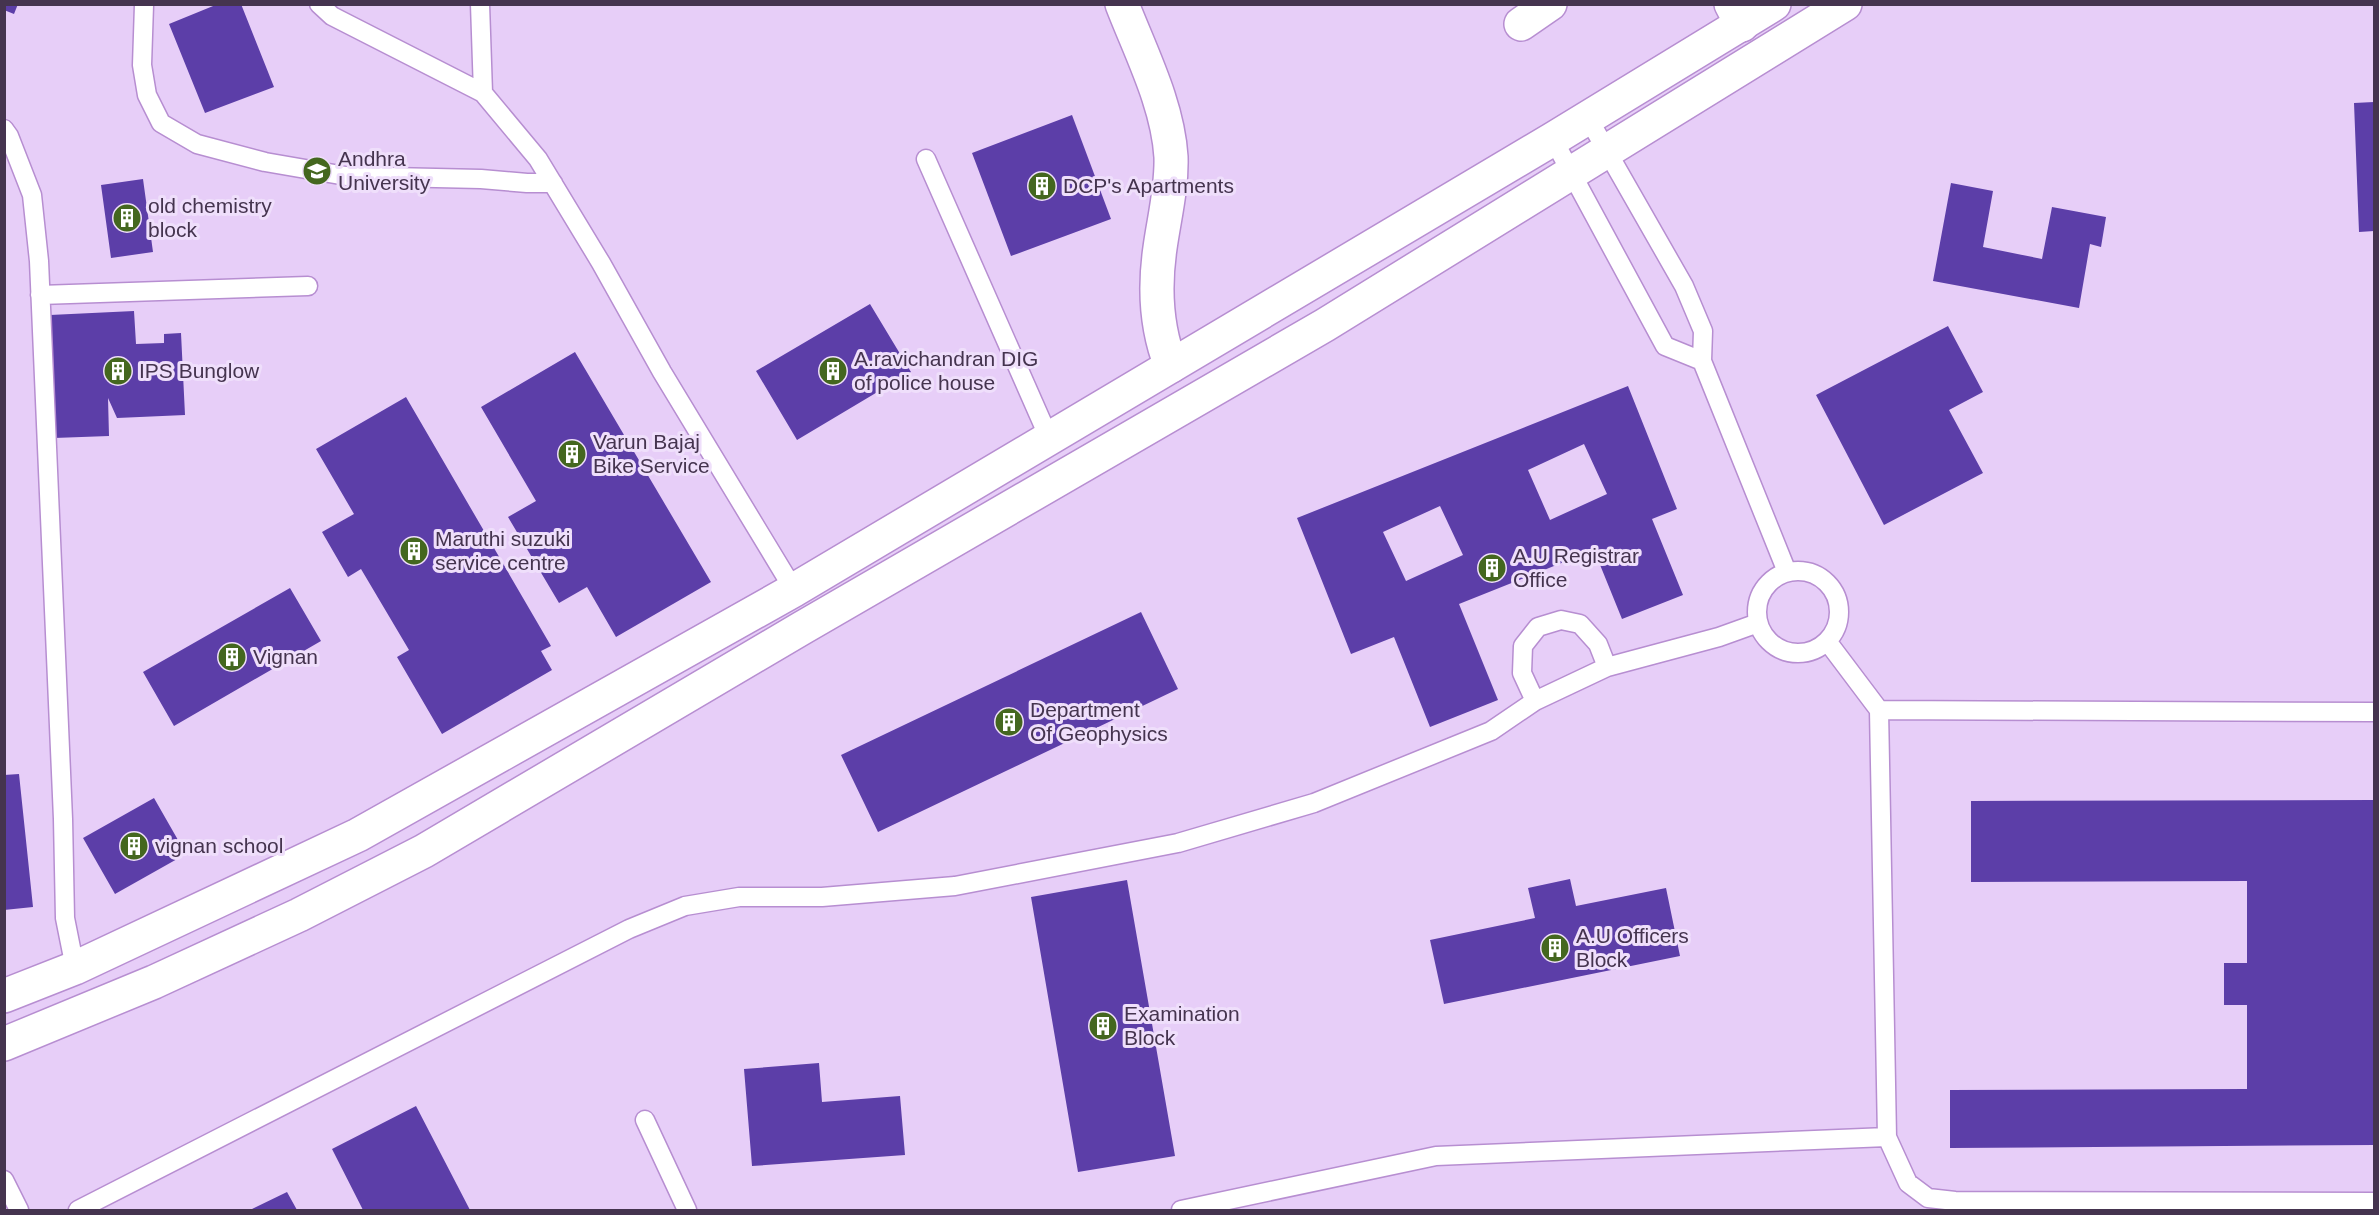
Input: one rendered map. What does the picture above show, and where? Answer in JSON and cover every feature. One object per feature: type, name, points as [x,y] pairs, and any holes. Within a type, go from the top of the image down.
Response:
[{"type":"main road","points":[[1122,4],[1168,129],[1170,169],[1168,199],[1159,252],[1157,314],[1163,345],[1171,366]]},
{"type":"main road","points":[[1521,24],[1550,4]]},
{"type":"main road","points":[[4,996],[75,968],[358,835],[794,590],[1553,140],[1736,15],[1774,4]]},
{"type":"main road","points":[[4,1044],[154,982],[299,915],[424,851],[802,628],[1325,325],[1845,4]]},
{"type":"lane","points":[[319,4],[332,16],[483,93],[538,159],[601,263],[662,372],[794,590]]},
{"type":"lane","points":[[480,4],[483,93]]},
{"type":"lane","points":[[144,6],[142,65],[147,95],[161,123],[197,144],[265,162],[346,176],[553,183]]},
{"type":"lane","points":[[1588,118],[1684,286],[1703,331],[1702,362],[1787,572]]},
{"type":"lane","points":[[4,129],[9,136],[32,195],[40,295],[63,808],[65,918],[75,968]]},
{"type":"lane","points":[[1553,140],[1665,346],[1702,362]]},
{"type":"lane","points":[[926,159],[1049,438]]},
{"type":"lane","points":[[40,295],[308,286]]},
{"type":"lane","points":[[1787,572],[1812,573],[1823,579],[1838,602],[1839,615],[1835,629],[1827,641],[1815,649],[1801,652],[1787,651],[1774,646],[1764,635],[1758,623],[1756,609],[1760,596],[1766,586],[1787,572]]},
{"type":"lane","points":[[1535,701],[1522,673],[1523,646],[1538,627],[1561,620],[1580,624],[1598,644],[1607,667]]},
{"type":"lane","points":[[78,1210],[629,929],[685,906],[739,897],[822,897],[955,886],[1178,843],[1314,803],[1491,731],[1535,701],[1607,667],[1719,637],[1758,623]]},
{"type":"lane","points":[[1827,641],[1879,710],[1887,1137],[1908,1183],[1928,1198],[1955,1201],[2374,1202]]},
{"type":"lane","points":[[1879,710],[2374,712]]},
{"type":"lane","points":[[645,1120],[687,1210]]},
{"type":"lane","points":[[1181,1210],[1436,1155],[1887,1137]]},
{"type":"lane","points":[[4,1180],[19,1210]]},
{"type":"building","points":[[4,4],[18,4],[14,14],[4,10]]},
{"type":"building","points":[[218,4],[241,4],[274,87],[205,113],[169,24]]},
{"type":"building","points":[[2374,102],[2374,231],[2359,232],[2354,103]]},
{"type":"building","name":"DCP's Apartments","points":[[1072,115],[1111,219],[1011,256],[972,153]]},
{"type":"building","name":"old chemistry block","points":[[143,179],[153,252],[111,258],[101,185]]},
{"type":"building","points":[[1951,183],[1993,191],[1983,247],[2042,259],[2052,207],[2106,217],[2101,247],[2090,244],[2079,308],[1933,281]]},
{"type":"building","name":"A.ravichandran DIG of police house","points":[[870,304],[911,372],[797,440],[756,371]]},
{"type":"building","name":"IPS Bunglow","points":[[134,311],[136,344],[164,343],[164,334],[181,333],[185,415],[117,418],[108,398],[109,436],[54,438],[50,315]]},
{"type":"building","points":[[1948,326],[1983,392],[1949,410],[1983,473],[1884,525],[1816,395]]},
{"type":"building","name":"Varun Bajaj Bike Service","points":[[575,352],[711,582],[616,637],[587,587],[559,603],[508,517],[536,501],[481,407]]},
{"type":"building","name":"A.U Registrar Office","points":[[1628,386],[1677,509],[1652,519],[1683,595],[1622,619],[1594,550],[1459,604],[1498,700],[1430,727],[1394,637],[1351,654],[1297,518]],"holes":[[[1584,444],[1607,494],[1550,520],[1528,470]],[[1440,506],[1463,555],[1406,581],[1383,532]]]},
{"type":"building","name":"Maruthi suzuki service centre","points":[[406,397],[551,646],[541,651],[552,670],[442,734],[397,657],[409,650],[361,569],[348,577],[322,532],[354,514],[316,449]]},
{"type":"building","name":"Vignan","points":[[290,588],[321,641],[174,726],[143,672]]},
{"type":"building","name":"Department Of Geophysics","points":[[1141,612],[1178,689],[878,832],[841,755]]},
{"type":"building","points":[[19,774],[33,907],[4,910],[4,775]]},
{"type":"building","name":"vignan school","points":[[154,798],[186,854],[115,894],[83,838]]},
{"type":"building","points":[[2374,800],[2374,1145],[1950,1148],[1950,1090],[2247,1089],[2247,1005],[2224,1005],[2224,963],[2247,963],[2247,881],[1971,882],[1971,801]]},
{"type":"building","name":"A.U Officers Block","points":[[1570,879],[1576,906],[1666,888],[1680,956],[1444,1004],[1430,940],[1535,918],[1528,888]]},
{"type":"building","name":"Examination Block","points":[[1127,880],[1175,1156],[1078,1172],[1031,897]]},
{"type":"building","points":[[819,1063],[822,1102],[900,1096],[905,1155],[752,1166],[744,1069]]},
{"type":"building","points":[[416,1106],[470,1210],[363,1210],[332,1149]]},
{"type":"building","points":[[287,1192],[297,1210],[250,1210]]},
{"type":"place","name":"Andhra University","points":[[317,171]]},
{"type":"place","name":"DCP's Apartments","points":[[1042,186]]},
{"type":"place","name":"old chemistry block","points":[[127,218]]},
{"type":"place","name":"IPS Bunglow","points":[[118,371]]},
{"type":"place","name":"A.ravichandran DIG of police house","points":[[833,371]]},
{"type":"place","name":"Varun Bajaj Bike Service","points":[[572,454]]},
{"type":"place","name":"Maruthi suzuki service centre","points":[[414,551]]},
{"type":"place","name":"A.U Registrar Office","points":[[1492,568]]},
{"type":"place","name":"Vignan","points":[[232,657]]},
{"type":"place","name":"Department Of Geophysics","points":[[1009,722]]},
{"type":"place","name":"vignan school","points":[[134,846]]},
{"type":"place","name":"A.U Officers Block","points":[[1555,948]]},
{"type":"place","name":"Examination Block","points":[[1103,1026]]}]
